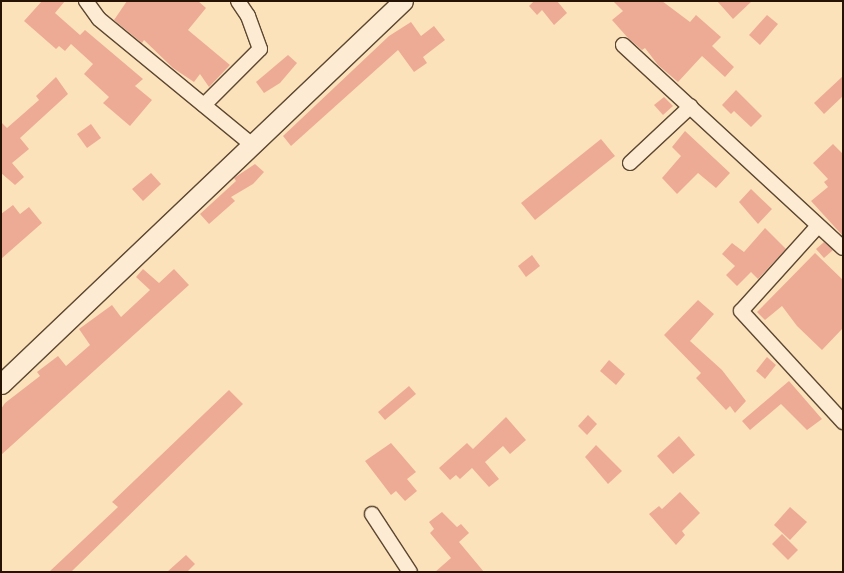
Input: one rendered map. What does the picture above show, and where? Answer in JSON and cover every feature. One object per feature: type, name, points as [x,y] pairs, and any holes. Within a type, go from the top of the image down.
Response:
[{"type":"main road","points":[[1,384],[403,1]]},
{"type":"street","points":[[86,1],[99,19],[252,144]]},
{"type":"street","points":[[204,104],[260,49],[248,16],[238,1]]},
{"type":"street","points":[[623,45],[691,106],[817,227],[826,230],[843,248]]},
{"type":"street","points":[[630,163],[691,106]]},
{"type":"street","points":[[817,227],[741,311],[843,422]]},
{"type":"street","points":[[372,514],[410,572]]},
{"type":"building","points":[[42,1],[65,1],[55,13],[80,35],[85,30],[143,79],[135,86],[152,100],[130,126],[103,103],[109,97],[84,74],[93,64],[71,44],[65,51],[59,46],[56,49],[24,21]]},
{"type":"building","points":[[127,1],[198,1],[206,8],[188,30],[230,65],[209,87],[200,74],[194,82],[173,68],[144,40],[142,43],[114,20]]},
{"type":"building","points":[[534,1],[557,1],[567,13],[554,25],[542,10],[537,15],[529,6]]},
{"type":"building","points":[[613,1],[662,1],[690,22],[696,15],[721,37],[712,46],[734,67],[725,77],[702,56],[678,82],[658,65],[645,48],[642,50],[612,20],[623,11]]},
{"type":"building","points":[[717,1],[752,1],[733,19]]},
{"type":"building","points":[[767,15],[778,24],[760,45],[749,35]]},
{"type":"building","points":[[411,22],[421,36],[434,26],[445,40],[423,57],[427,63],[414,72],[398,50],[291,146],[283,136],[389,36]]},
{"type":"building","points":[[288,55],[297,63],[280,83],[264,93],[256,82]]},
{"type":"building","points":[[843,76],[843,96],[824,114],[814,103]]},
{"type":"building","points":[[56,77],[68,94],[20,138],[29,149],[12,163],[24,177],[15,185],[1,173],[1,122],[7,128],[39,100],[36,96]]},
{"type":"building","points":[[736,90],[762,116],[751,127],[734,111],[731,114],[722,105]]},
{"type":"building","points":[[664,97],[673,106],[663,115],[654,105]]},
{"type":"building","points":[[91,124],[101,138],[87,148],[77,134]]},
{"type":"building","points":[[685,131],[730,173],[716,188],[698,173],[677,194],[662,178],[681,156],[672,147]]},
{"type":"building","points":[[601,139],[615,156],[535,220],[521,203]]},
{"type":"building","points":[[833,144],[843,154],[843,236],[811,201],[828,187],[824,182],[828,179],[813,163]]},
{"type":"building","points":[[255,164],[264,172],[253,184],[231,197],[235,201],[209,224],[200,214],[236,181],[234,178]]},
{"type":"building","points":[[151,173],[161,184],[143,201],[132,189]]},
{"type":"building","points":[[751,189],[772,209],[758,224],[739,202]]},
{"type":"building","points":[[13,205],[20,214],[29,207],[42,223],[1,259],[1,214]]},
{"type":"building","points":[[765,228],[786,249],[758,279],[751,272],[737,286],[726,275],[735,266],[722,254],[732,243],[744,252]]},
{"type":"building","points":[[824,242],[833,250],[824,258],[816,249]]},
{"type":"building","points":[[815,253],[843,280],[843,328],[822,350],[797,326],[782,306],[765,320],[757,312]]},
{"type":"building","points":[[532,255],[540,266],[526,277],[518,266]]},
{"type":"building","points":[[143,269],[159,283],[174,269],[189,285],[1,455],[1,409],[5,403],[40,376],[37,372],[58,356],[66,366],[90,345],[79,329],[112,305],[121,317],[150,290],[136,277]]},
{"type":"building","points":[[698,300],[714,314],[690,341],[722,370],[746,401],[735,413],[730,406],[726,410],[696,378],[701,373],[664,335]]},
{"type":"building","points":[[767,357],[776,365],[765,379],[756,371]]},
{"type":"building","points":[[609,360],[625,374],[616,385],[600,371]]},
{"type":"building","points":[[789,381],[822,419],[807,430],[781,404],[750,430],[742,421]]},
{"type":"building","points":[[409,386],[416,394],[385,420],[378,412]]},
{"type":"building","points":[[229,390],[243,404],[71,572],[49,572],[118,507],[112,502]]},
{"type":"building","points":[[588,415],[597,424],[587,435],[578,426]]},
{"type":"building","points":[[506,417],[526,440],[510,454],[503,446],[485,462],[499,479],[489,487],[472,468],[460,479],[456,475],[450,480],[439,468],[467,443],[473,449]]},
{"type":"building","points":[[679,436],[695,455],[673,474],[657,456]]},
{"type":"building","points":[[391,443],[416,472],[407,479],[417,491],[405,501],[396,491],[391,495],[365,461]]},
{"type":"building","points":[[596,445],[622,471],[608,484],[585,457]]},
{"type":"building","points":[[680,492],[700,513],[682,531],[685,535],[676,545],[649,514],[659,506],[662,509]]},
{"type":"building","points":[[790,507],[807,522],[790,540],[774,525]]},
{"type":"building","points":[[442,512],[457,527],[461,524],[469,533],[459,542],[484,572],[435,572],[451,558],[430,533],[434,529],[429,522]]},
{"type":"building","points":[[782,534],[798,550],[788,560],[772,544]]},
{"type":"building","points":[[186,555],[195,564],[187,572],[167,572]]}]
